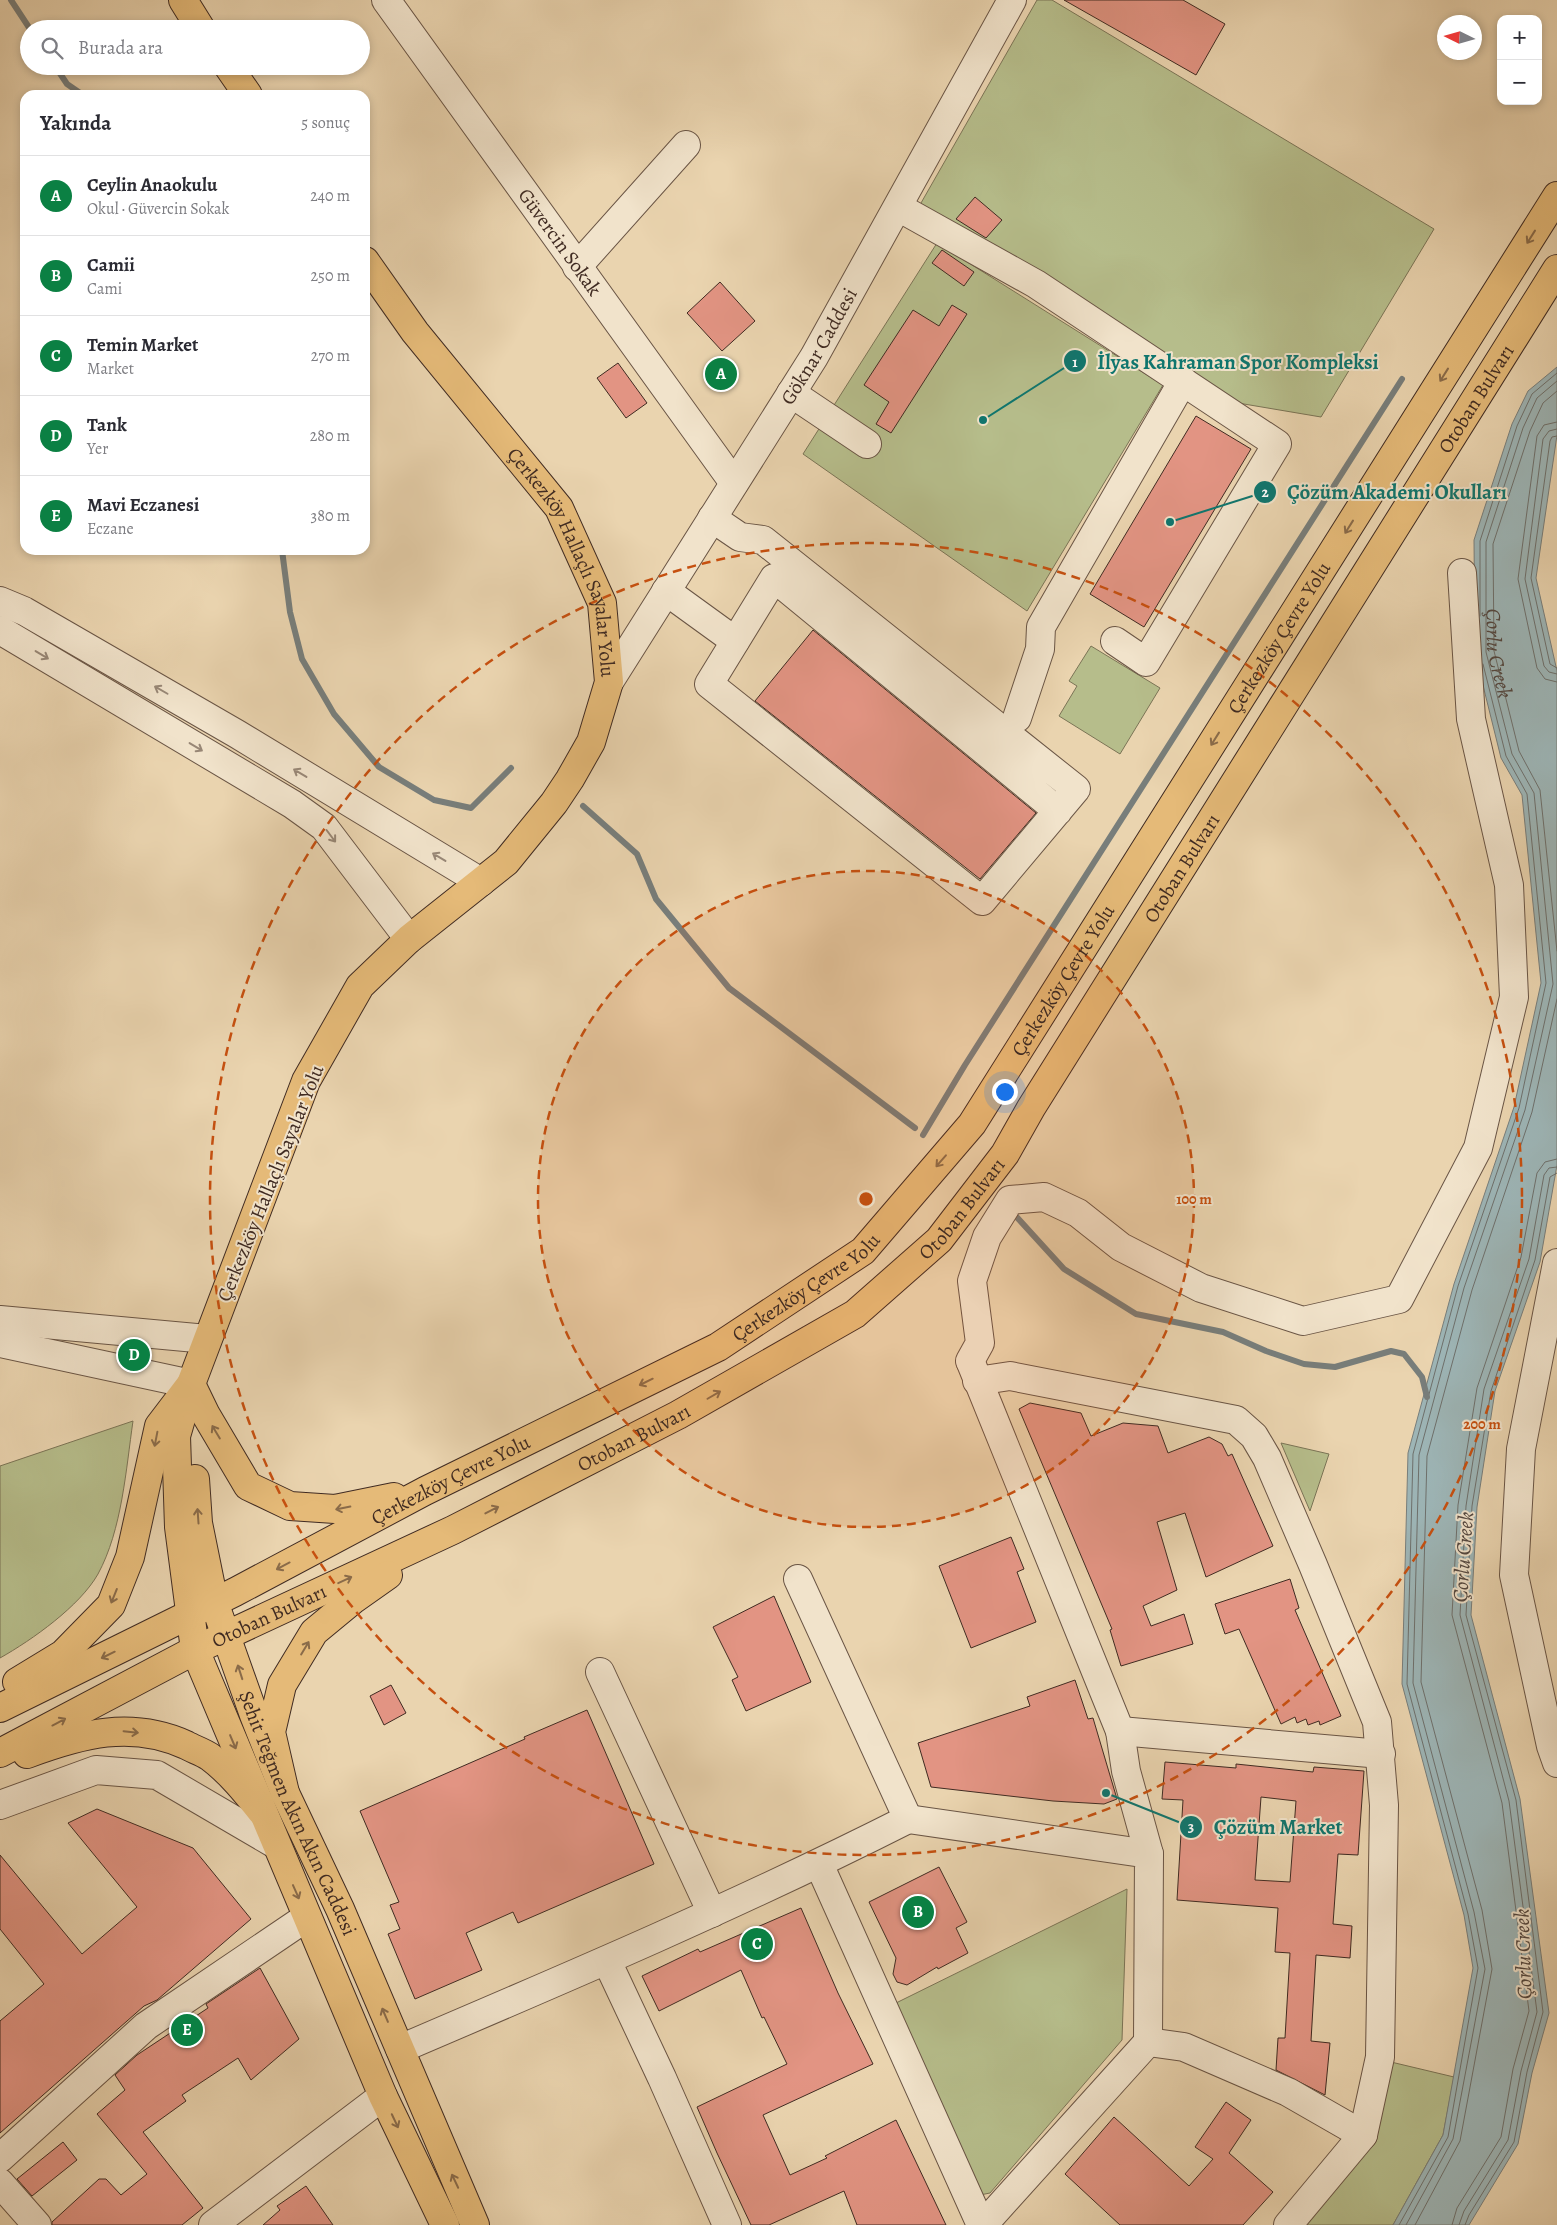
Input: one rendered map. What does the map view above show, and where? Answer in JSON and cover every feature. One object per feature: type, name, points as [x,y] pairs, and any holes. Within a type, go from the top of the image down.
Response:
[{"type":"main road","points":[[184,0],[196,20]]},
{"type":"main road","points":[[234,75],[245,90]]},
{"type":"main road","name":"Çerkezköy Çevre Yolu","points":[[214,1602],[425,1491],[718,1347],[863,1251],[972,1124],[1557,196]]},
{"type":"main road","name":"Çerkezköy Hallaçlı Sayalar Yolu","points":[[191,1384],[306,1080],[360,986],[409,939],[506,862],[554,803],[570,779],[590,742],[609,682],[602,603],[559,508],[415,332],[370,268]]},
{"type":"main road","name":"Otoban Bulvarı","points":[[0,1753],[195,1650],[453,1530],[678,1415],[855,1314],[939,1240],[1005,1154],[1031,1108],[1557,269]]},
{"type":"main road","points":[[0,1692],[63,1654],[111,1605],[130,1558],[159,1426],[191,1384],[206,1415],[248,1486],[290,1506],[336,1509],[425,1491]]},
{"type":"main road","name":"Şehit Teğmen Akın Akın Caddesi","points":[[191,1384],[198,1523],[214,1602],[254,1715],[285,1792],[340,1909],[448,2166],[475,2225]]},
{"type":"main road","name":"Şehit Teğmen Akın Akın Caddesi","points":[[191,1384],[176,1436],[179,1527],[195,1650],[275,1844],[383,2096],[444,2225]]},
{"type":"main road","points":[[285,1792],[271,1732],[282,1685],[314,1632],[354,1598],[453,1530]]},
{"type":"main road","name":"Otoban Bulvarı","points":[[0,1708],[214,1602]]},
{"type":"main road","points":[[0,1764],[85,1735],[120,1731],[149,1734],[177,1741],[209,1756],[239,1783],[262,1812]]},
{"type":"street","name":"Güvercin Sokak","points":[[386,0],[576,267],[734,483]]},
{"type":"street","name":"Göknar Caddesi","points":[[609,682],[792,393],[898,207],[1012,0]]},
{"type":"street","points":[[576,267],[686,145]]},
{"type":"street","points":[[898,207],[1036,284],[1277,444],[1146,662],[1115,641]]},
{"type":"street","points":[[1017,718],[1040,649],[1040,627],[1183,381]]},
{"type":"street","points":[[792,393],[868,444]]},
{"type":"street","points":[[712,518],[740,537],[763,540],[1076,789],[1058,811],[982,901],[709,684],[774,578],[1058,811]]},
{"type":"street","points":[[819,1864],[982,2225],[1148,2042],[1148,1854],[1126,1771],[1120,1731],[971,1364],[980,1343],[972,1281],[987,1237],[1010,1200],[1044,1198],[1078,1213],[1121,1247],[1201,1288],[1303,1321],[1399,1299],[1478,1148],[1514,997],[1509,885],[1470,719],[1462,573]]},
{"type":"street","points":[[666,591],[735,641]]},
{"type":"street","points":[[0,601],[24,611],[237,734],[481,882]]},
{"type":"street","points":[[0,630],[292,804],[324,827],[409,939]]},
{"type":"street","points":[[1557,1263],[1522,1449],[1514,1575],[1551,1746],[1557,1763]]},
{"type":"street","points":[[0,1320],[207,1339]]},
{"type":"street","points":[[0,1342],[191,1384]]},
{"type":"street","points":[[971,1364],[1010,1376],[1236,1420],[1254,1436],[1266,1458],[1313,1565],[1373,1713],[1381,1754],[1384,1804],[1380,2057],[1363,2135],[1288,2225]]},
{"type":"street","points":[[798,1579],[908,1819]]},
{"type":"street","points":[[600,1672],[712,1913]]},
{"type":"street","points":[[1120,1731],[1381,1754]]},
{"type":"street","points":[[0,1805],[96,1770],[157,1775],[275,1844]]},
{"type":"street","points":[[400,2050],[607,1961],[819,1864],[908,1819],[1148,1854]]},
{"type":"street","points":[[0,2158],[146,2026],[307,1917]]},
{"type":"street","points":[[607,1961],[662,2078],[726,2225]]},
{"type":"street","points":[[1148,2042],[1184,2047],[1288,2092],[1363,2135]]},
{"type":"street","points":[[213,2225],[383,2096]]},
{"type":"street","points":[[0,2183],[36,2225]]},
{"type":"green space","points":[[1037,0],[1052,0],[1434,229],[1321,417],[1238,403],[917,210]]},
{"type":"green space","points":[[937,243],[1163,385],[1027,611],[803,454]]},
{"type":"green space","points":[[1091,646],[1160,688],[1120,754],[1059,716],[1077,686],[1069,681]]},
{"type":"green space","points":[[133,1421],[118,1519],[113,1538],[98,1574],[80,1598],[68,1610],[26,1642],[0,1658],[0,1466]]},
{"type":"green space","points":[[1281,1443],[1329,1454],[1310,1511]]},
{"type":"green space","points":[[1127,1889],[1122,2040],[990,2193],[980,2195],[896,2003]]},
{"type":"green space","points":[[1391,2062],[1454,2077],[1443,2135],[1393,2225],[1306,2225]]},
{"type":"water","name":"Çorlu Creek","points":[[1557,367],[1557,435],[1536,578],[1557,671],[1557,1165],[1540,1262],[1495,1391],[1477,1507],[1471,1615],[1520,1799],[1549,2013],[1532,2073],[1518,2144],[1469,2225],[1393,2225],[1443,2135],[1473,1968],[1464,1915],[1402,1684],[1408,1453],[1454,1284],[1514,1107],[1541,983],[1522,795],[1501,758],[1475,653],[1474,540],[1512,424],[1528,391]]},
{"type":"building","points":[[1064,0],[1183,0],[1225,24],[1196,75]]},
{"type":"building","points":[[975,197],[1002,220],[986,238],[956,219]]},
{"type":"building","points":[[942,250],[974,272],[964,286],[932,263]]},
{"type":"building","points":[[720,282],[755,321],[722,351],[687,313]]},
{"type":"building","points":[[952,305],[967,314],[891,433],[876,424],[889,402],[864,385],[913,310],[939,326]]},
{"type":"building","points":[[618,363],[647,403],[626,418],[597,378]]},
{"type":"building","points":[[1196,416],[1251,449],[1144,627],[1090,594]]},
{"type":"building","points":[[813,630],[1036,813],[980,879],[755,701]]},
{"type":"building","points":[[1030,1403],[1081,1413],[1091,1436],[1123,1423],[1158,1426],[1168,1453],[1209,1437],[1222,1444],[1228,1456],[1232,1454],[1273,1546],[1206,1577],[1185,1513],[1157,1522],[1177,1590],[1143,1606],[1151,1626],[1184,1614],[1193,1644],[1121,1666],[1110,1630],[1112,1629],[1019,1409]]},
{"type":"building","points":[[1011,1537],[1024,1569],[1017,1572],[1036,1622],[971,1648],[939,1566]]},
{"type":"building","points":[[1290,1579],[1299,1608],[1295,1610],[1341,1716],[1320,1725],[1319,1721],[1308,1725],[1306,1719],[1297,1723],[1295,1717],[1281,1724],[1239,1629],[1225,1634],[1215,1604]]},
{"type":"building","points":[[774,1596],[811,1682],[746,1711],[732,1680],[738,1677],[713,1627]]},
{"type":"building","points":[[1075,1680],[1088,1719],[1093,1718],[1117,1799],[1104,1804],[1053,1801],[931,1787],[918,1743],[1030,1706],[1027,1697]]},
{"type":"building","points":[[391,1685],[406,1713],[384,1725],[370,1696]]},
{"type":"building","points":[[587,1710],[654,1864],[518,1923],[513,1912],[466,1933],[482,1970],[415,1999],[388,1934],[400,1929],[390,1905],[399,1902],[360,1811]]},
{"type":"building","points":[[1165,1762],[1236,1768],[1236,1764],[1313,1772],[1314,1767],[1364,1771],[1358,1855],[1338,1854],[1333,1924],[1352,1926],[1350,1958],[1316,1955],[1311,2041],[1330,2043],[1325,2095],[1276,2070],[1278,2038],[1285,2038],[1290,1953],[1275,1952],[1278,1908],[1177,1900],[1183,1800],[1162,1799]],"holes":[[[1261,1797],[1296,1801],[1290,1882],[1255,1880]]]},
{"type":"building","points":[[97,1809],[193,1848],[251,1919],[157,2000],[144,2006],[0,2133],[0,2021],[44,1984],[0,1929],[0,1855],[82,1954],[137,1907],[68,1823]]},
{"type":"building","points":[[939,1867],[967,1922],[956,1928],[968,1953],[938,1969],[937,1967],[907,1985],[897,1982],[893,1974],[896,1958],[869,1902]]},
{"type":"building","points":[[801,1908],[838,1993],[873,2064],[763,2115],[790,2175],[827,2158],[825,2156],[896,2120],[946,2225],[857,2225],[844,2191],[769,2225],[751,2225],[717,2153],[697,2107],[787,2064],[764,2017],[762,2018],[741,1970],[659,2011],[642,1976],[698,1949],[700,1952]]},
{"type":"building","points":[[260,1968],[299,2039],[251,2080],[238,2058],[182,2095],[186,2101],[143,2132],[203,2208],[182,2225],[52,2225],[52,2222],[99,2179],[106,2179],[121,2195],[147,2174],[97,2114],[125,2090],[115,2075],[137,2055],[208,2008],[206,2004]]},
{"type":"building","points":[[1226,2102],[1251,2120],[1229,2153],[1273,2192],[1243,2225],[1120,2225],[1065,2174],[1114,2117],[1189,2186],[1213,2159],[1195,2147]]},
{"type":"building","points":[[63,2142],[77,2160],[32,2196],[17,2179]]},
{"type":"building","points":[[306,2186],[333,2225],[263,2225],[280,2210],[277,2206]]},
{"type":"waterway","points":[[11,0],[24,20]]},
{"type":"waterway","points":[[61,75],[67,84],[76,90]]},
{"type":"waterway","points":[[923,1135],[965,1065],[1402,379]]},
{"type":"waterway","points":[[283,555],[290,612],[302,659],[334,714],[379,767],[434,800],[471,808],[511,768]]},
{"type":"waterway","points":[[583,806],[637,854],[656,899],[729,988],[915,1128]]},
{"type":"waterway","points":[[1013,1213],[1064,1269],[1136,1314],[1223,1332],[1266,1351],[1304,1364],[1335,1367],[1391,1351],[1404,1354],[1422,1377],[1427,1397]]},
{"type":"place","name":"Ceylin Anaokulu","points":[[721,374]]},
{"type":"place","name":"İlyas Kahraman Spor Kompleksi","points":[[983,420]]},
{"type":"place","name":"Çözüm Akademi Okulları","points":[[1170,522]]},
{"type":"place","name":"Tank","points":[[134,1355]]},
{"type":"place","name":"Çözüm Market","points":[[1106,1793]]},
{"type":"place","name":"Camii","points":[[918,1912]]},
{"type":"place","name":"Temin Market","points":[[757,1944]]},
{"type":"place","name":"Mavi Eczanesi","points":[[187,2030]]}]
